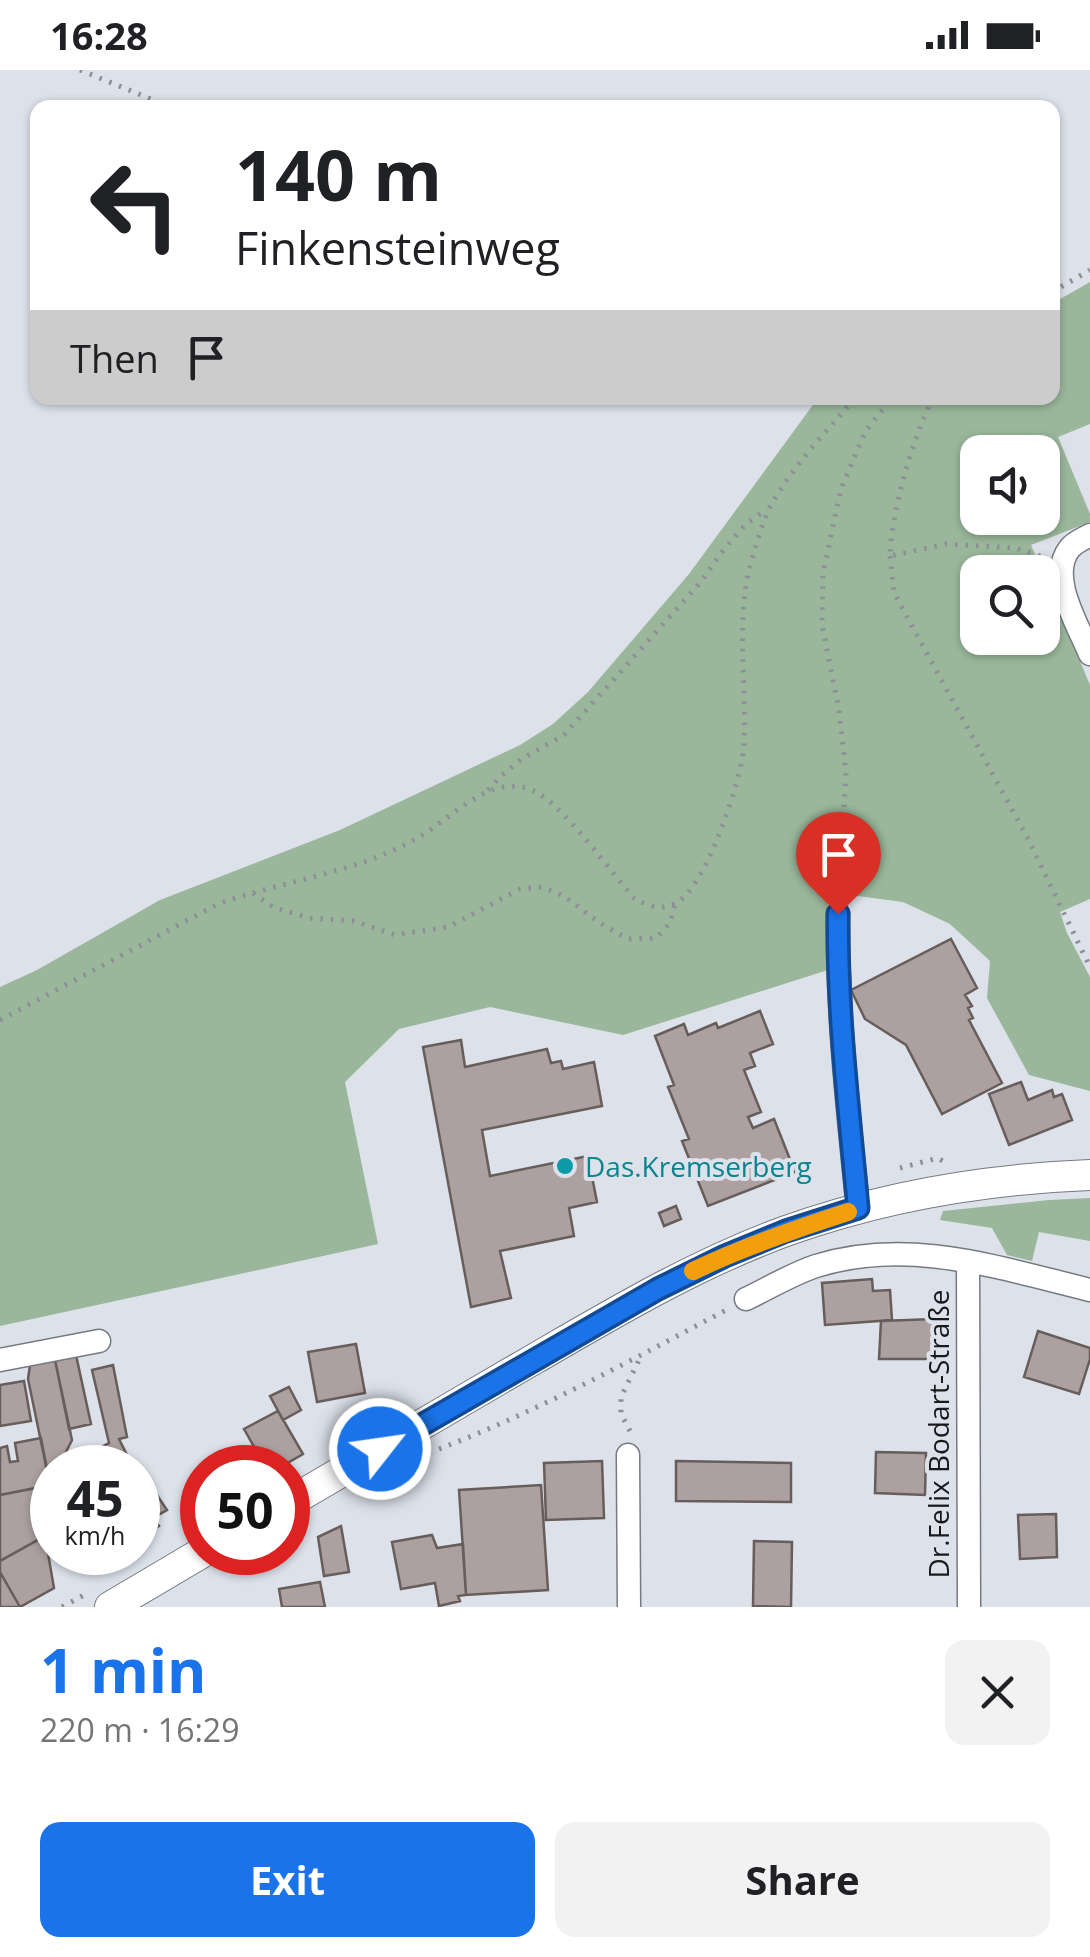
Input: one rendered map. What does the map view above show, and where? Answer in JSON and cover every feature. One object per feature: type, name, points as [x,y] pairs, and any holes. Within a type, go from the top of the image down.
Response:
[{"type":"main road","points":[[310,1490],[658,1289],[771,1237],[858,1208],[919,1194],[1035,1177],[1090,1176]]},
{"type":"main road","points":[[110,1607],[180,1566]]},
{"type":"street","points":[[1090,535],[1072,546],[1062,564],[1061,582],[1090,654]]},
{"type":"street","points":[[838,914],[841,1039],[858,1208]]},
{"type":"street","points":[[746,1299],[812,1268],[842,1259],[929,1254],[1090,1290]]},
{"type":"street","name":"Dr.Felix Bodart-Straße","points":[[968,1261],[969,1607]]},
{"type":"street","points":[[0,1360],[99,1341]]},
{"type":"street","points":[[628,1455],[629,1607]]},
{"type":"path","points":[[80,70],[153,100]]},
{"type":"path","points":[[1060,287],[1090,270]]},
{"type":"path","points":[[486,792],[510,786],[534,791],[557,808],[634,898],[647,906],[676,904],[687,895],[730,808],[740,776],[744,746],[743,608],[749,571],[770,508],[802,461],[849,405]]},
{"type":"path","points":[[838,914],[846,774],[839,710],[822,625],[823,573],[842,489],[865,432],[886,405]]},
{"type":"path","points":[[930,405],[919,426],[891,530],[894,593],[1027,837],[1090,967]]},
{"type":"path","points":[[0,1020],[216,905],[251,892],[355,867],[421,836],[486,792],[523,758],[564,736],[725,548],[745,526],[770,508]]},
{"type":"path","points":[[890,556],[946,544],[1016,548],[1062,564]]},
{"type":"path","points":[[251,892],[273,908],[309,918],[354,922],[395,935],[448,928],[520,889],[542,887],[564,896],[628,939],[656,938],[670,923],[676,904]]},
{"type":"path","points":[[439,1448],[554,1398],[746,1299]]},
{"type":"path","points":[[630,1431],[621,1414],[621,1397],[641,1355]]},
{"type":"green space","points":[[1090,282],[1090,424],[1060,436],[960,435],[960,535],[1057,535],[1031,545],[1035,555],[960,555],[960,655],[1060,655],[1060,614],[1090,685],[1090,899],[1060,912],[1090,977],[1090,1091],[1029,1075],[987,998],[990,961],[950,924],[903,902],[828,892],[828,970],[623,1035],[490,1007],[399,1029],[345,1082],[378,1244],[0,1326],[0,987],[160,900],[340,830],[520,745],[553,724],[588,692],[689,574],[813,405],[1060,405],[1060,299]]},
{"type":"green space","points":[[1060,442],[1090,514],[1090,522],[1060,534]]},
{"type":"green space","points":[[1090,1198],[1090,1241],[1039,1232],[1032,1261],[1007,1255],[992,1228],[940,1220],[943,1211]]},
{"type":"building","points":[[951,939],[977,988],[965,995],[972,1006],[968,1008],[973,1018],[969,1020],[1002,1083],[942,1114],[906,1045],[865,1019],[851,990]]},
{"type":"building","points":[[760,1011],[773,1044],[750,1053],[755,1066],[744,1070],[761,1112],[748,1117],[753,1128],[774,1119],[795,1172],[708,1206],[682,1141],[689,1139],[668,1087],[674,1085],[655,1036],[684,1024],[688,1035],[716,1023],[718,1028]]},
{"type":"building","name":"Das.Kremserberg","points":[[461,1040],[465,1067],[547,1049],[551,1063],[561,1061],[563,1069],[594,1062],[602,1106],[482,1130],[490,1176],[588,1156],[597,1202],[569,1208],[574,1236],[500,1251],[511,1298],[471,1307],[423,1047]]},
{"type":"building","points":[[1021,1082],[1028,1100],[1052,1090],[1054,1097],[1062,1094],[1072,1120],[1009,1145],[989,1094]]},
{"type":"building","points":[[676,1206],[681,1219],[664,1226],[659,1213]]},
{"type":"building","points":[[872,1279],[873,1291],[890,1290],[892,1320],[825,1325],[822,1283]]},
{"type":"building","points":[[933,1319],[931,1359],[879,1359],[881,1321]]},
{"type":"building","points":[[1038,1331],[1090,1348],[1079,1394],[1024,1377]]},
{"type":"building","points":[[356,1344],[365,1393],[317,1402],[308,1352]]},
{"type":"building","points":[[76,1355],[91,1424],[69,1429],[55,1360]]},
{"type":"building","points":[[55,1360],[72,1440],[70,1445],[42,1445],[28,1379],[30,1365]]},
{"type":"building","points":[[113,1365],[127,1437],[119,1439],[122,1445],[105,1445],[109,1443],[92,1370]]},
{"type":"building","points":[[24,1381],[31,1421],[0,1426],[0,1385]]},
{"type":"building","points":[[289,1387],[301,1410],[283,1420],[270,1396]]},
{"type":"building","points":[[278,1411],[298,1445],[253,1445],[244,1429]]},
{"type":"building","points":[[41,1438],[42,1445],[30,1445],[30,1489],[0,1495],[0,1448],[7,1446],[10,1462],[18,1461],[15,1443]]},
{"type":"building","points":[[876,1452],[926,1453],[925,1495],[875,1493]]},
{"type":"building","points":[[602,1461],[604,1518],[546,1520],[544,1463]]},
{"type":"building","points":[[676,1461],[791,1463],[791,1502],[676,1501]]},
{"type":"building","points":[[541,1485],[548,1590],[466,1595],[459,1490]]},
{"type":"building","points":[[30,1489],[30,1544],[0,1561],[0,1495]]},
{"type":"building","points":[[1056,1514],[1057,1557],[1020,1559],[1018,1515]]},
{"type":"building","points":[[341,1526],[349,1572],[324,1576],[318,1537]]},
{"type":"building","points":[[432,1535],[437,1548],[463,1544],[466,1595],[458,1596],[460,1601],[439,1606],[435,1583],[401,1589],[392,1542]]},
{"type":"building","points":[[754,1541],[792,1542],[791,1607],[753,1606]]},
{"type":"building","points":[[30,1544],[30,1575],[52,1575],[54,1588],[20,1607],[0,1572],[0,1561]]},
{"type":"building","points":[[0,1572],[20,1607],[0,1607]]},
{"type":"building","points":[[320,1582],[325,1607],[282,1607],[279,1589]]},
{"type":"slow traffic","points":[[693,1271],[786,1231],[848,1212]]},
{"type":"place","name":"Das.Kremserberg","points":[[565,1166]]},
{"type":"route","points":[[380,1449],[658,1289],[786,1231],[858,1208],[841,1039],[838,914]]}]
